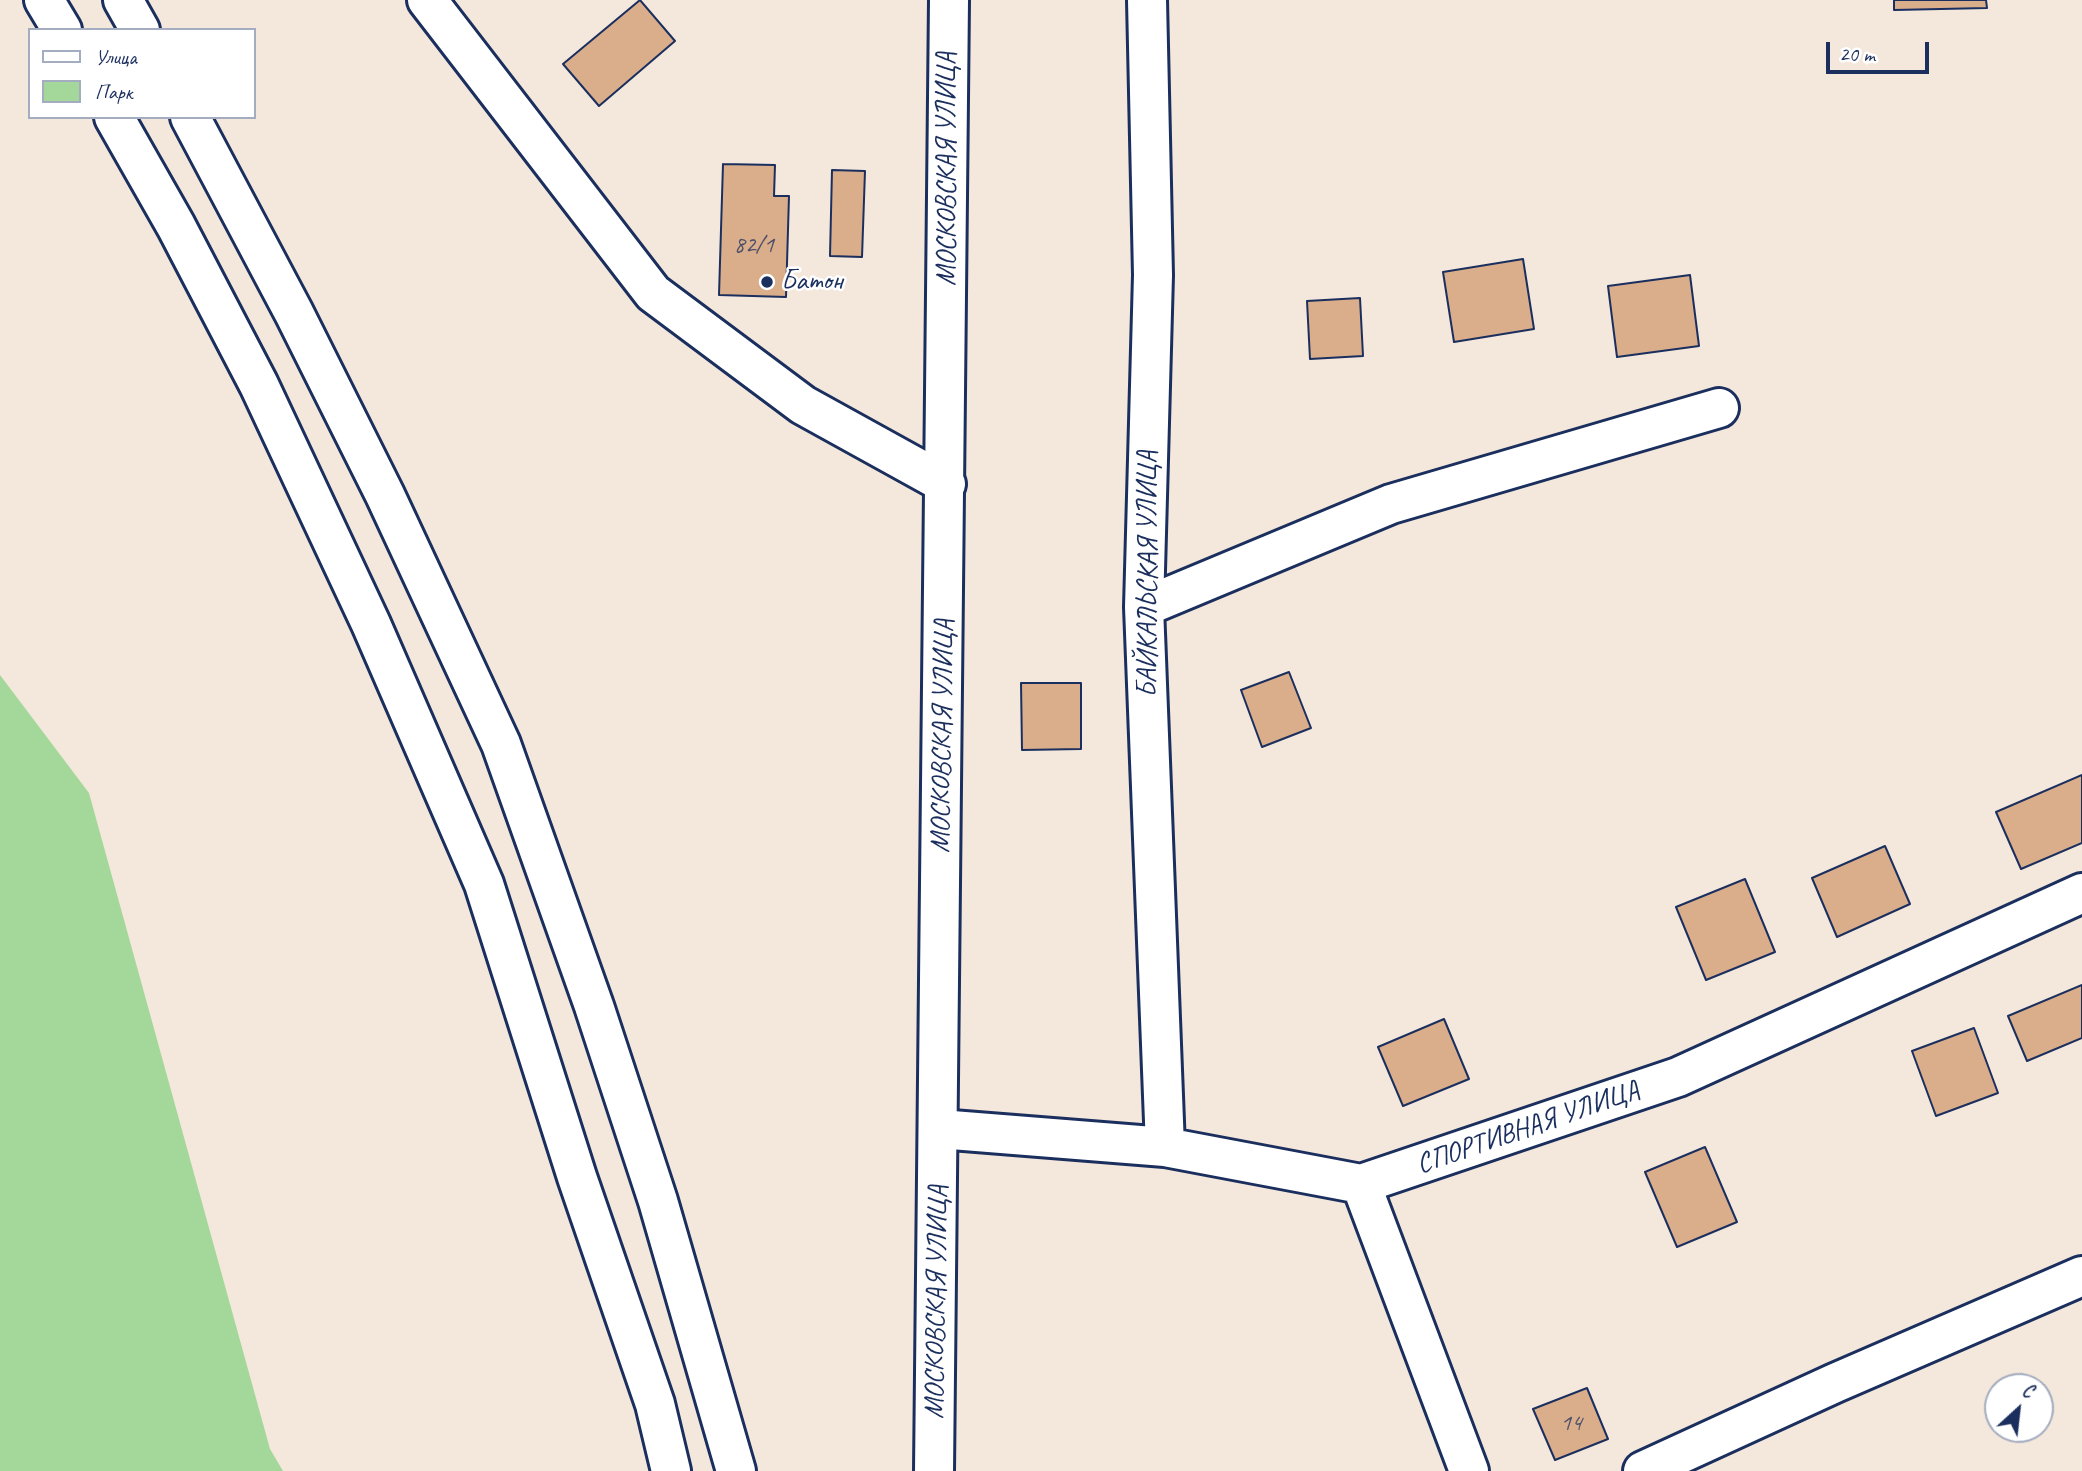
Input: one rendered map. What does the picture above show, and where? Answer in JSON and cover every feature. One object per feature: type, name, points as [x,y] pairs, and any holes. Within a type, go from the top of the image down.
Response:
[{"type":"main road","points":[[44,0],[61,28]]},
{"type":"main road","points":[[123,0],[139,28]]},
{"type":"main road","points":[[427,0],[653,293],[803,405],[946,484]]},
{"type":"main road","name":"МОСКОВСКАЯ УЛИЦА","points":[[934,1471],[949,0]]},
{"type":"main road","name":"БАЙКАЛЬСКАЯ УЛИЦА","points":[[1147,0],[1153,275],[1144,607],[1165,1147]]},
{"type":"main road","points":[[115,119],[176,226],[259,385],[371,624],[484,884],[577,1177],[655,1405],[671,1471]]},
{"type":"main road","points":[[191,119],[295,313],[379,483],[500,744],[594,1006],[645,1161],[736,1471]]},
{"type":"main road","points":[[1144,607],[1391,504],[1719,408]]},
{"type":"main road","name":"СПОРТИВНАЯ УЛИЦА","points":[[939,1129],[1165,1147],[1361,1184],[1678,1077],[2082,893]]},
{"type":"main road","points":[[1361,1184],[1469,1471]]},
{"type":"main road","points":[[1643,1471],[1835,1383],[2082,1276]]},
{"type":"green space","points":[[0,675],[89,793],[270,1449],[283,1471],[0,1471]]},
{"type":"building","points":[[640,0],[675,41],[599,106],[563,64]]},
{"type":"building","points":[[1894,0],[1986,0],[1987,8],[1894,10]]},
{"type":"building","points":[[723,164],[775,165],[774,196],[789,196],[786,297],[719,295]]},
{"type":"building","points":[[832,170],[865,171],[862,257],[830,256]]},
{"type":"building","points":[[1523,259],[1534,329],[1454,342],[1443,272]]},
{"type":"building","points":[[1690,275],[1699,346],[1617,357],[1608,286]]},
{"type":"building","points":[[1360,298],[1363,356],[1310,359],[1307,301]]},
{"type":"building","points":[[1289,672],[1311,728],[1262,747],[1241,690]]},
{"type":"building","points":[[1021,683],[1081,683],[1081,749],[1022,750]]},
{"type":"building","points":[[2082,775],[2082,843],[2021,869],[1996,812]]},
{"type":"building","points":[[1885,846],[1910,904],[1837,937],[1812,878]]},
{"type":"building","points":[[1745,879],[1775,952],[1706,980],[1676,907]]},
{"type":"building","points":[[2082,985],[2082,1038],[2027,1061],[2008,1016]]},
{"type":"building","points":[[1444,1019],[1469,1079],[1403,1106],[1378,1047]]},
{"type":"building","points":[[1974,1028],[1998,1093],[1936,1116],[1912,1051]]},
{"type":"building","points":[[1705,1147],[1737,1222],[1677,1247],[1645,1172]]},
{"type":"building","points":[[1587,1388],[1608,1439],[1555,1460],[1533,1409]]},
{"type":"place","name":"Батон","points":[[767,282]]}]
